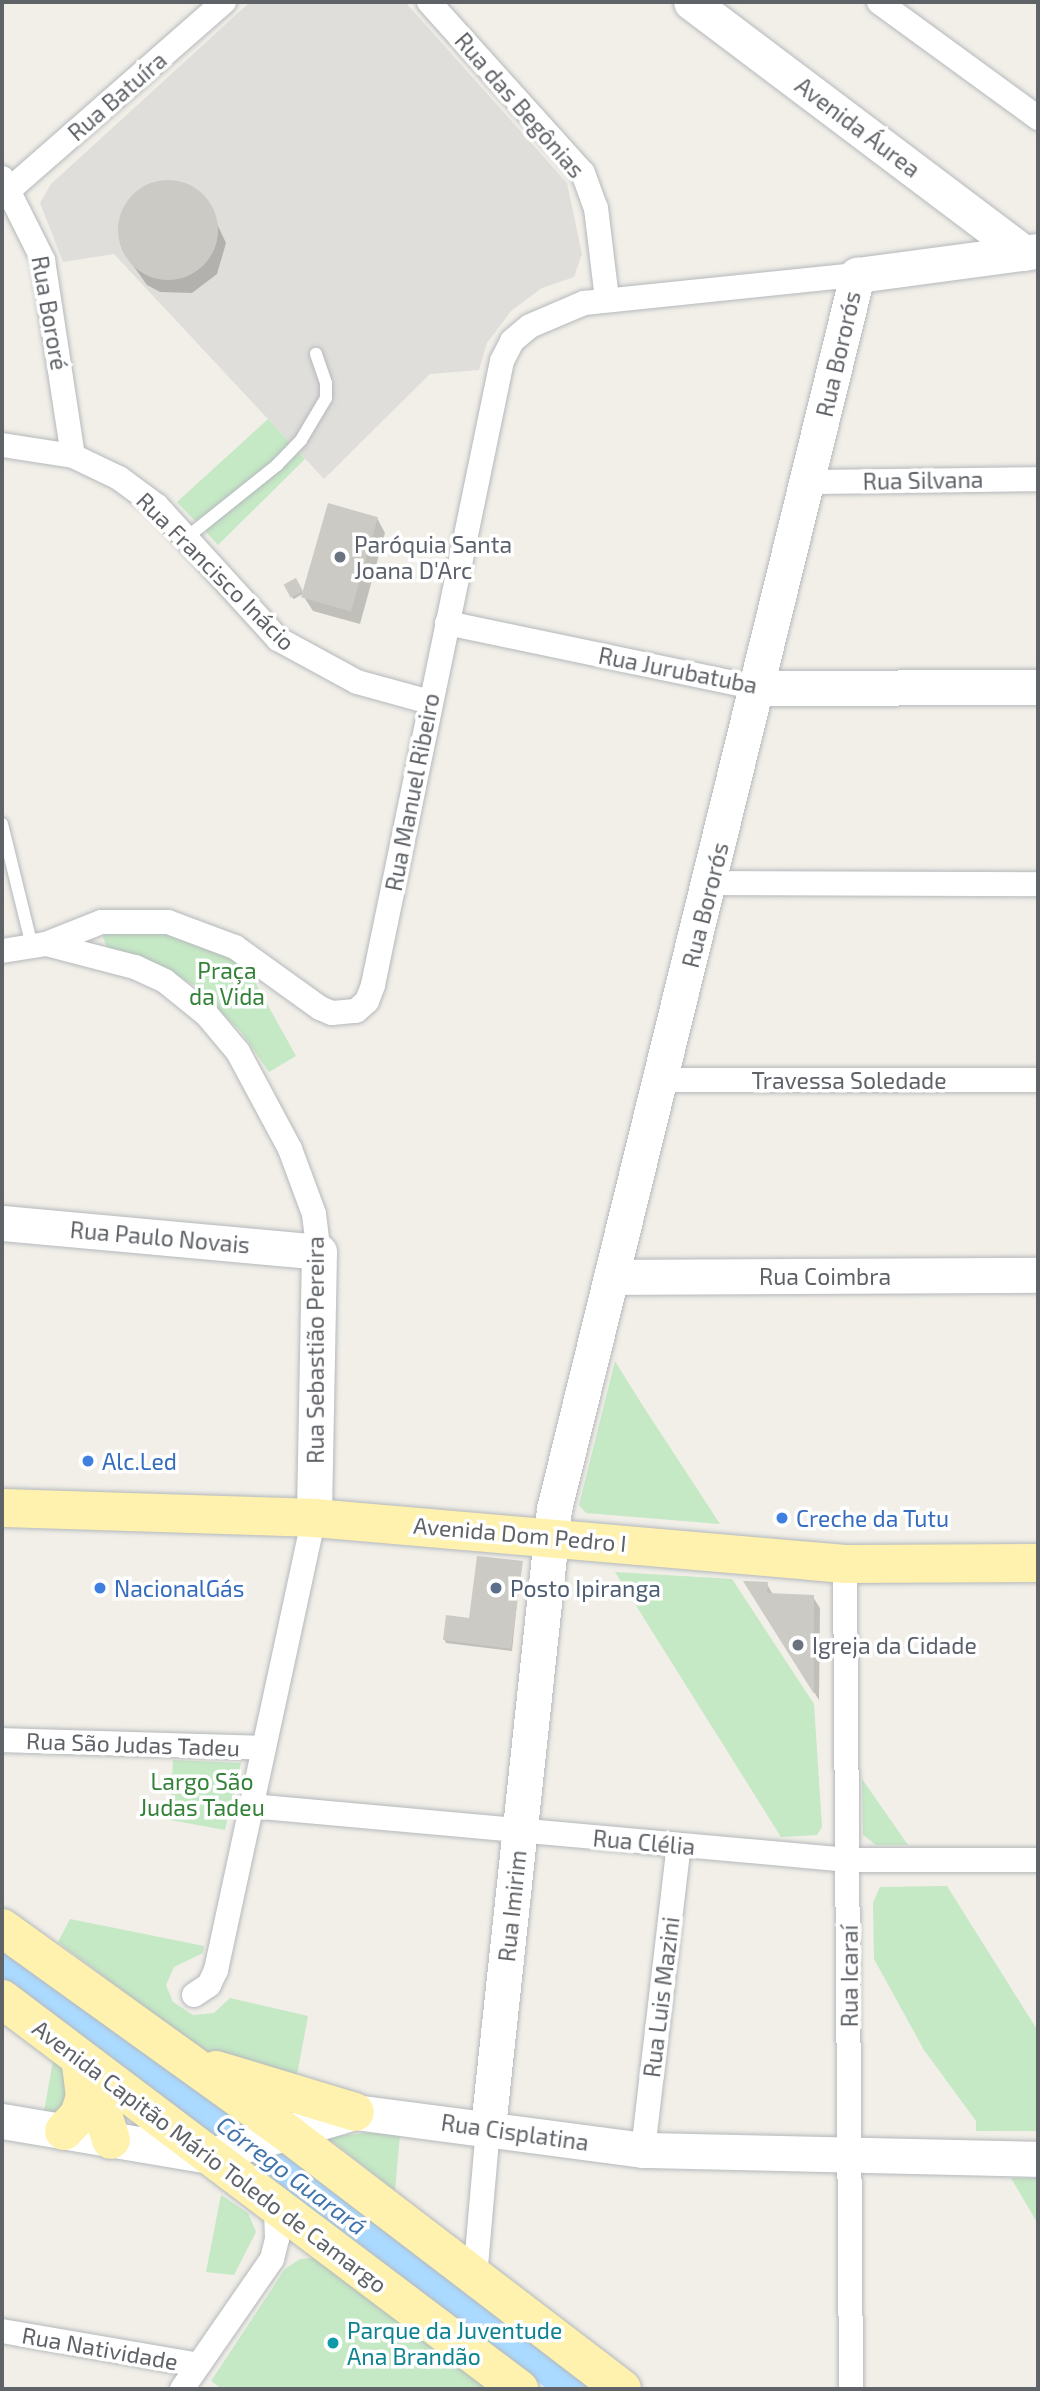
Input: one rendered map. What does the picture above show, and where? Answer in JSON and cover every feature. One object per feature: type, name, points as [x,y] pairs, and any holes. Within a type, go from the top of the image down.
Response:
[{"type":"main road","name":"Avenida Dom Pedro I","points":[[2,1508],[314,1518],[551,1535],[845,1564],[1038,1563]]},
{"type":"main road","name":"Avenida Capitão Mário Toledo de Camargo","points":[[2,1928],[179,2059],[245,2145],[276,2207],[519,2389]]},
{"type":"main road","name":"Avenida Capitão Mário Toledo de Camargo","points":[[2,1999],[83,2062],[245,2145],[475,2277],[622,2389]]},
{"type":"main road","points":[[179,2059],[355,2112]]},
{"type":"main road","points":[[64,2132],[79,2115],[85,2097],[83,2062]]},
{"type":"main road","points":[[83,2062],[111,2140]]},
{"type":"street","name":"Rua Batuíra","points":[[6,184],[224,2]]},
{"type":"street","name":"Rua das Begônias","points":[[429,2],[583,173],[596,208],[607,299]]},
{"type":"street","name":"Avenida Áurea","points":[[691,2],[1031,252]]},
{"type":"street","points":[[879,2],[1038,118]]},
{"type":"street","name":"Rua Bororé","points":[[6,184],[43,260],[73,456]]},
{"type":"street","points":[[857,275],[1031,252]]},
{"type":"street","name":"Rua Manuel Ribeiro","points":[[39,945],[101,922],[169,922],[235,947],[320,1008],[332,1013],[356,1011],[367,1001],[373,985],[502,361],[512,341],[530,326],[584,303],[857,275]]},
{"type":"street","name":"Rua Bororós","points":[[551,1535],[611,1277],[759,688],[857,275]]},
{"type":"street","name":"Rua Francisco Inácio","points":[[2,445],[73,456],[134,489],[186,538],[254,615],[302,656],[356,682],[430,702]]},
{"type":"street","name":"Rua Silvana","points":[[808,482],[1038,479]]},
{"type":"street","name":"Rua Jurubatuba","points":[[447,623],[759,688],[1038,687]]},
{"type":"street","points":[[710,883],[1038,884]]},
{"type":"street","name":"Rua Sebastião Pereira","points":[[2,951],[39,945],[155,976],[223,1032],[295,1160],[314,1214],[319,1252],[314,1518]]},
{"type":"street","name":"Travessa Soledade","points":[[661,1080],[1038,1080]]},
{"type":"street","name":"Rua Paulo Novais","points":[[2,1223],[319,1252]]},
{"type":"street","name":"Rua Coimbra","points":[[611,1277],[1038,1275]]},
{"type":"street","points":[[194,1995],[209,1985],[216,1970],[314,1518]]},
{"type":"street","name":"Rua Imirim","points":[[475,2277],[488,2127],[551,1535]]},
{"type":"street","name":"Rua Icaraí","points":[[845,1564],[851,2389]]},
{"type":"street","name":"Rua São Judas Tadeu","points":[[2,1740],[264,1748]]},
{"type":"street","name":"Rua Clélia","points":[[251,1806],[849,1860],[1038,1860]]},
{"type":"street","name":"Rua Luis Mazini","points":[[643,2150],[679,1845]]},
{"type":"street","name":"Rua Cisplatina","points":[[2,2121],[111,2140],[245,2145],[355,2112],[488,2127],[643,2150],[1038,2159]]},
{"type":"street","points":[[182,2389],[272,2259],[277,2239],[276,2207]]},
{"type":"street","points":[[272,2259],[321,2239]]},
{"type":"street","name":"Rua Natividade","points":[[2,2331],[198,2365]]},
{"type":"lane","points":[[186,538],[277,465],[301,440],[326,398],[326,383],[316,354]]},
{"type":"lane","points":[[2,824],[39,945]]},
{"type":"shaded area","points":[[250,2],[405,2],[567,183],[582,254],[574,277],[542,288],[511,311],[487,343],[479,370],[430,374],[324,479],[114,254],[63,262],[40,203],[51,184]]},
{"type":"green space","points":[[268,419],[305,459],[218,545],[206,532],[208,525],[203,519],[195,521],[177,502]]},
{"type":"green space","name":"Praça da Vida","points":[[106,932],[168,932],[245,964],[296,1056],[269,1072],[242,1033],[195,986],[169,970],[107,948],[103,937]]},
{"type":"green space","points":[[615,1361],[720,1524],[586,1513],[579,1505]]},
{"type":"green space","points":[[615,1572],[732,1579],[814,1704],[822,1827],[817,1835],[781,1837]]},
{"type":"green space","name":"Largo São Judas Tadeu","points":[[173,1760],[241,1763],[225,1830],[170,1820]]},
{"type":"green space","points":[[862,1779],[908,1845],[876,1845],[863,1835]]},
{"type":"green space","points":[[947,1886],[1038,2031],[1038,2131],[976,2131],[976,2121],[924,2050],[874,1959],[873,1903],[880,1887]]},
{"type":"green space","points":[[70,1919],[204,1946],[203,1953],[174,1967],[166,1985],[173,2002],[193,2015],[214,2013],[230,1998],[308,2016],[295,2085],[203,2051],[58,1942]]},
{"type":"green space","points":[[53,2061],[64,2070],[71,2090],[59,2113],[43,2117]]},
{"type":"green space","points":[[375,2132],[400,2134],[395,2191],[327,2137]]},
{"type":"green space","points":[[1011,2178],[1038,2178],[1038,2224]]},
{"type":"green space","points":[[221,2195],[248,2213],[256,2232],[234,2275],[206,2272]]},
{"type":"green space","name":"Parque da Juventude Ana Brandão","points":[[312,2258],[493,2389],[222,2389],[211,2381],[285,2269],[300,2259]]},
{"type":"building","points":[[168,180],[196,188],[210,202],[218,230],[210,258],[196,272],[168,280],[140,272],[126,258],[118,230],[126,202],[140,188]]},
{"type":"building","name":"Paróquia Santa Joana D'Arc","points":[[328,503],[378,517],[351,612],[301,597]]},
{"type":"building","points":[[296,578],[303,591],[291,598],[284,585]]},
{"type":"building","name":"Posto Ipiranga","points":[[477,1556],[523,1561],[511,1649],[443,1640],[446,1615],[469,1618]]},
{"type":"building","name":"Igreja da Cidade","points":[[743,1581],[768,1582],[767,1593],[814,1595],[814,1694]]},
{"type":"waterway","name":"Córrego Guarará","points":[[2,1965],[220,2121],[578,2389]]},
{"type":"place","name":"Paróquia Santa Joana D'Arc","points":[[340,557]]},
{"type":"place","name":"Alc.Led","points":[[88,1461]]},
{"type":"place","name":"Creche da Tutu","points":[[782,1518]]},
{"type":"place","name":"NacionalGás","points":[[100,1588]]},
{"type":"place","name":"Posto Ipiranga","points":[[496,1588]]},
{"type":"place","name":"Igreja da Cidade","points":[[798,1645]]},
{"type":"place","name":"Parque da Juventude Ana Brandão","points":[[333,2343]]}]
